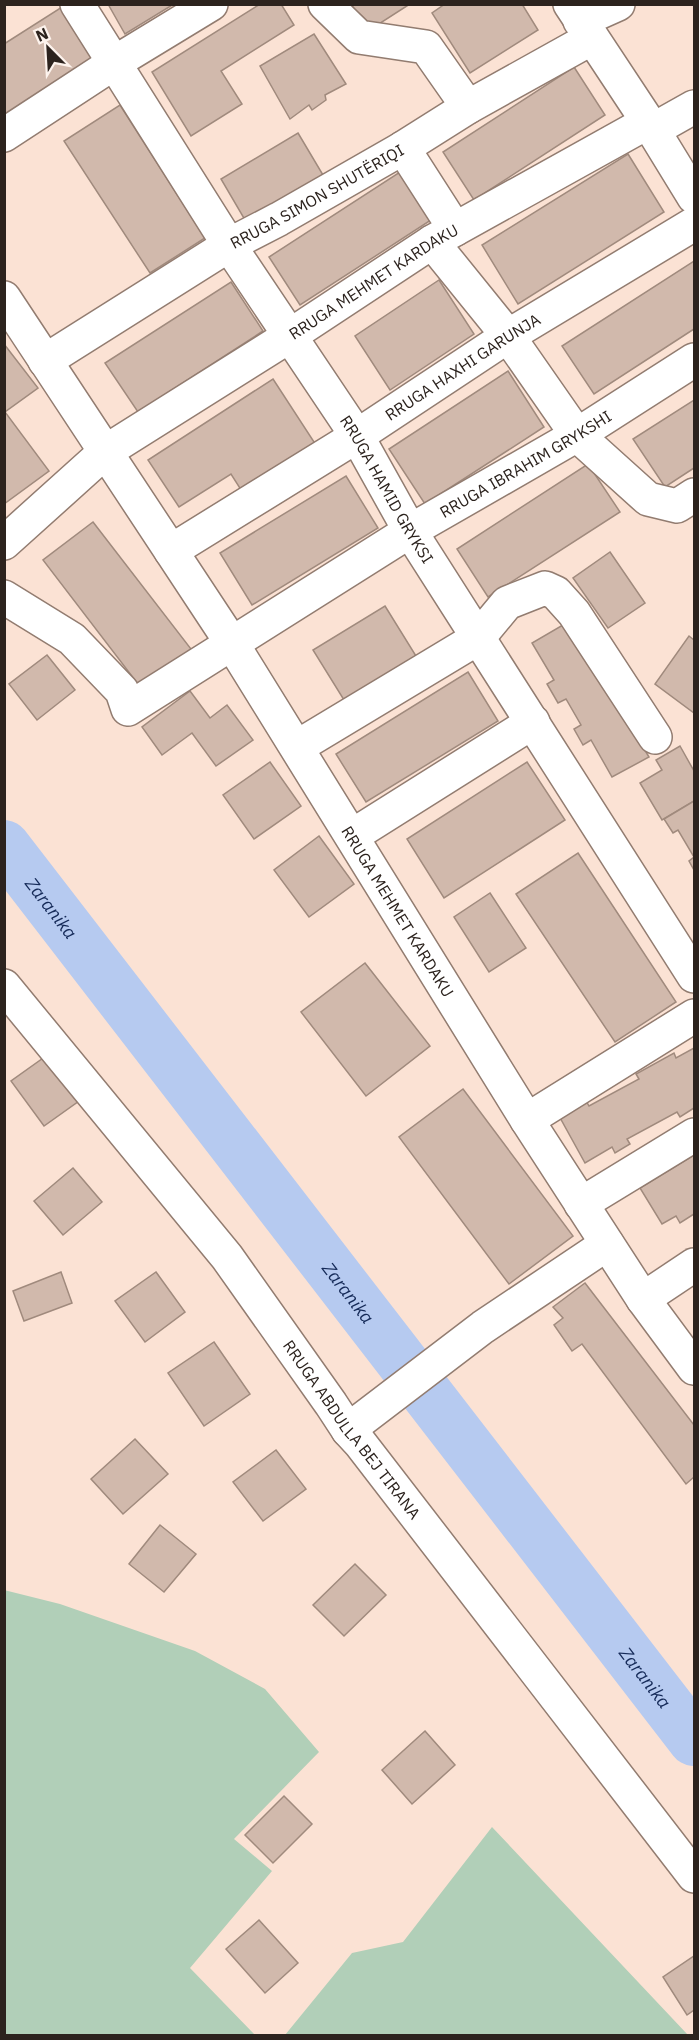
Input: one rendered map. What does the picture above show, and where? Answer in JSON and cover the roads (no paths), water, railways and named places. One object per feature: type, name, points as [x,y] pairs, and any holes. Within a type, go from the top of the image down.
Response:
[{"type":"street","name":"RRUGA HAMID GRYKSI","points":[[77,4],[229,245],[357,436],[410,531],[694,976]]},
{"type":"street","points":[[4,135],[114,63],[211,4]]},
{"type":"street","points":[[325,4],[358,37],[426,47],[468,107]]},
{"type":"street","name":"RRUGA SIMON SHUTËRIQI","points":[[45,361],[229,245],[403,148],[468,107],[581,21],[618,4]]},
{"type":"street","points":[[581,21],[651,126],[694,197]]},
{"type":"street","name":"RRUGA MEHMET KARDAKU","points":[[4,543],[105,452],[443,236],[651,126],[694,106]]},
{"type":"street","points":[[403,148],[443,236],[508,336],[577,435],[648,499],[677,506],[694,495]]},
{"type":"street","name":"RRUGA HAXHI GARUNJA","points":[[171,551],[357,436],[508,336],[694,224]]},
{"type":"street","name":"RRUGA MEHMET KARDAKU","points":[[4,298],[231,642],[526,1120],[643,1299],[694,1368]]},
{"type":"street","name":"RRUGA IBRAHIM GRYKSHI","points":[[4,597],[72,639],[122,691],[128,709],[410,531],[577,435],[694,360]]},
{"type":"street","points":[[297,747],[478,638],[507,603],[546,588],[556,593],[574,614],[655,737]]},
{"type":"street","points":[[352,836],[533,722]]},
{"type":"street","name":"RRUGA ABDULLA BEJ TIRANA","points":[[4,986],[227,1257],[348,1430],[594,1743],[694,1876]]},
{"type":"street","points":[[526,1120],[694,1016]]},
{"type":"street","points":[[581,1204],[694,1135]]},
{"type":"street","points":[[348,1430],[483,1328],[607,1244]]},
{"type":"street","points":[[643,1299],[694,1265]]},
{"type":"waterway","name":"Zaranika","points":[[4,846],[694,1740]]}]
